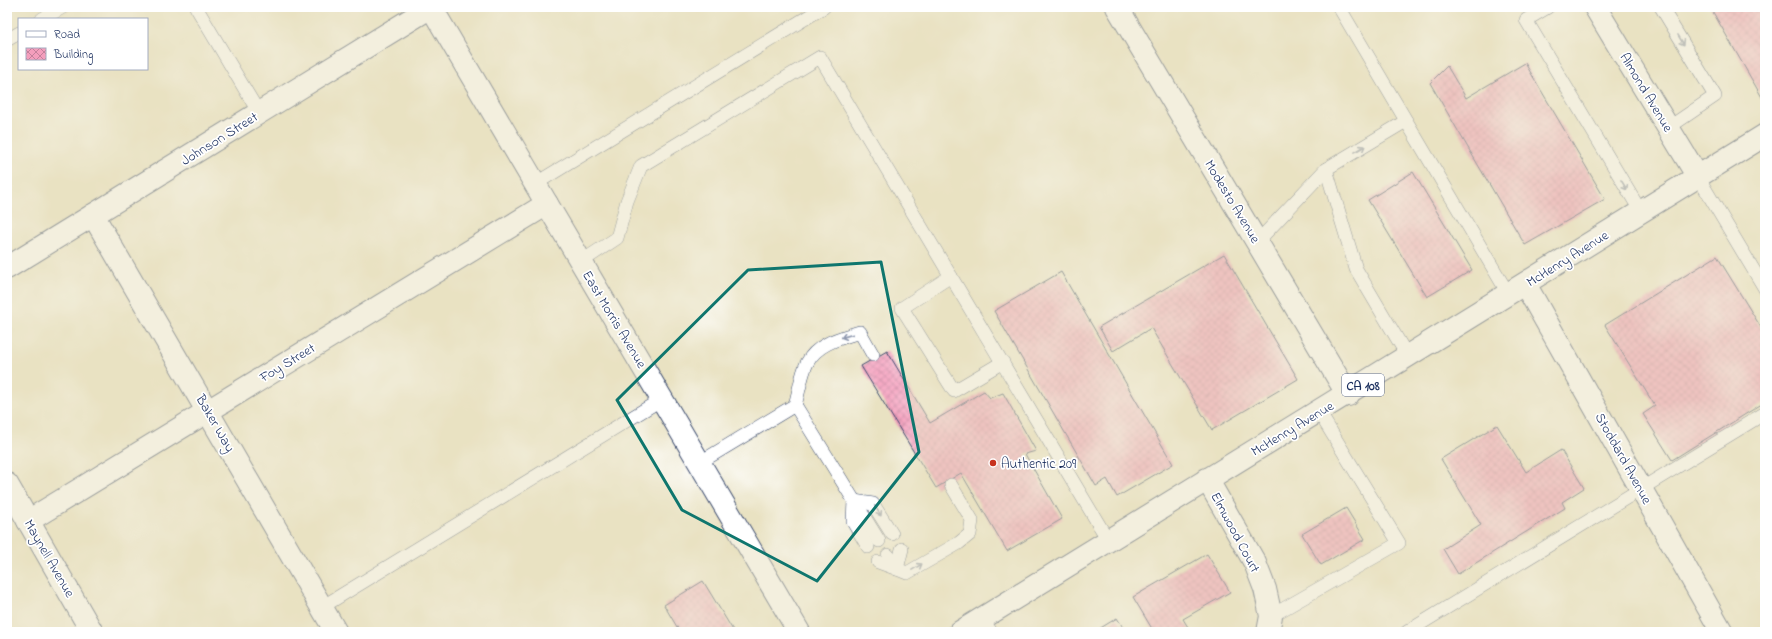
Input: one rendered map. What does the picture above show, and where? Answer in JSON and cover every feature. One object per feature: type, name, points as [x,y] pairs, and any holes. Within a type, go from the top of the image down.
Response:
[{"type":"street","name":"Johnson Street","points":[[7,268],[431,7]]},
{"type":"street","name":"East Morris Avenue","points":[[431,7],[798,632]]},
{"type":"street","name":"Modesto Avenue","points":[[1118,7],[1348,395]]},
{"type":"street","name":"Almond Avenue","points":[[1601,9],[1668,128],[1698,177]]},
{"type":"street","name":"McHenry Avenue","points":[[960,632],[986,625],[1108,540],[1348,395],[1765,135]]},
{"type":"street","name":"Foy Street","points":[[28,521],[548,204]]},
{"type":"street","name":"Baker Way","points":[[93,215],[336,632]]},
{"type":"street","name":"Stoddard Avenue","points":[[1517,289],[1642,490],[1722,632]]},
{"type":"street","name":"Elmwood Court","points":[[1207,479],[1255,563],[1265,589],[1270,624]]},
{"type":"street","name":"Maynell Avenue","points":[[7,484],[92,632]]},
{"type":"lane","points":[[44,18],[63,7]]},
{"type":"lane","points":[[196,7],[259,113]]},
{"type":"lane","points":[[535,184],[824,7]]},
{"type":"lane","points":[[1339,7],[1406,122],[1517,289]]},
{"type":"lane","points":[[1548,7],[1526,20],[1641,212]]},
{"type":"lane","points":[[1661,7],[1715,96],[1668,128]]},
{"type":"lane","points":[[7,40],[18,34]]},
{"type":"lane","points":[[581,262],[617,238],[627,201],[641,166],[820,57],[1108,540]]},
{"type":"lane","points":[[1257,242],[1326,169],[1406,122]]},
{"type":"lane","points":[[1326,169],[1356,269],[1408,357]]},
{"type":"lane","points":[[1698,177],[1765,289]]},
{"type":"lane","points":[[951,276],[902,308],[954,392],[1002,362]]},
{"type":"lane","points":[[699,463],[795,405],[807,362],[820,348],[837,339],[860,332],[873,355]]},
{"type":"lane","points":[[322,608],[662,399]]},
{"type":"lane","points":[[795,405],[854,501],[852,522],[874,544]]},
{"type":"lane","points":[[1270,624],[1398,543],[1320,412]]},
{"type":"lane","points":[[1407,632],[1642,490],[1765,413]]},
{"type":"lane","points":[[883,558],[897,569],[907,573],[970,534],[972,520],[951,485]]},
{"type":"lane","points":[[854,501],[873,504],[892,534]]},
{"type":"lane","points":[[897,569],[902,549]]},
{"type":"highlighted area","points":[[881,262],[919,452],[817,581],[682,510],[617,400],[748,270]]},
{"type":"building","points":[[1710,7],[1765,7],[1765,98],[1763,99]]},
{"type":"building","points":[[1525,63],[1605,199],[1525,245],[1430,83],[1447,66],[1466,98]]},
{"type":"building","points":[[1413,172],[1472,270],[1427,297],[1368,200]]},
{"type":"building","points":[[1224,254],[1298,379],[1212,430],[1151,328],[1113,351],[1099,327]]},
{"type":"building","points":[[1717,256],[1765,334],[1765,402],[1672,460],[1643,414],[1655,406],[1605,325]]},
{"type":"building","points":[[1061,272],[1173,464],[1117,497],[1107,479],[1096,486],[994,311]]},
{"type":"building","name":"Authentic 209","points":[[887,351],[930,423],[984,391],[990,398],[1003,393],[1036,451],[1025,454],[1062,519],[1007,551],[961,473],[936,488],[861,366]]},
{"type":"building","points":[[1497,425],[1526,472],[1561,450],[1584,488],[1562,502],[1565,508],[1458,574],[1443,549],[1481,525],[1441,459]]},
{"type":"building","points":[[1346,508],[1365,539],[1321,565],[1302,534]]},
{"type":"building","points":[[1207,554],[1230,592],[1183,619],[1191,632],[1154,632],[1133,597]]},
{"type":"building","points":[[703,581],[734,632],[680,632],[664,605]]},
{"type":"building","points":[[1117,618],[1126,632],[1094,632]]},
{"type":"place","name":"Authentic 209","points":[[993,463]]}]
